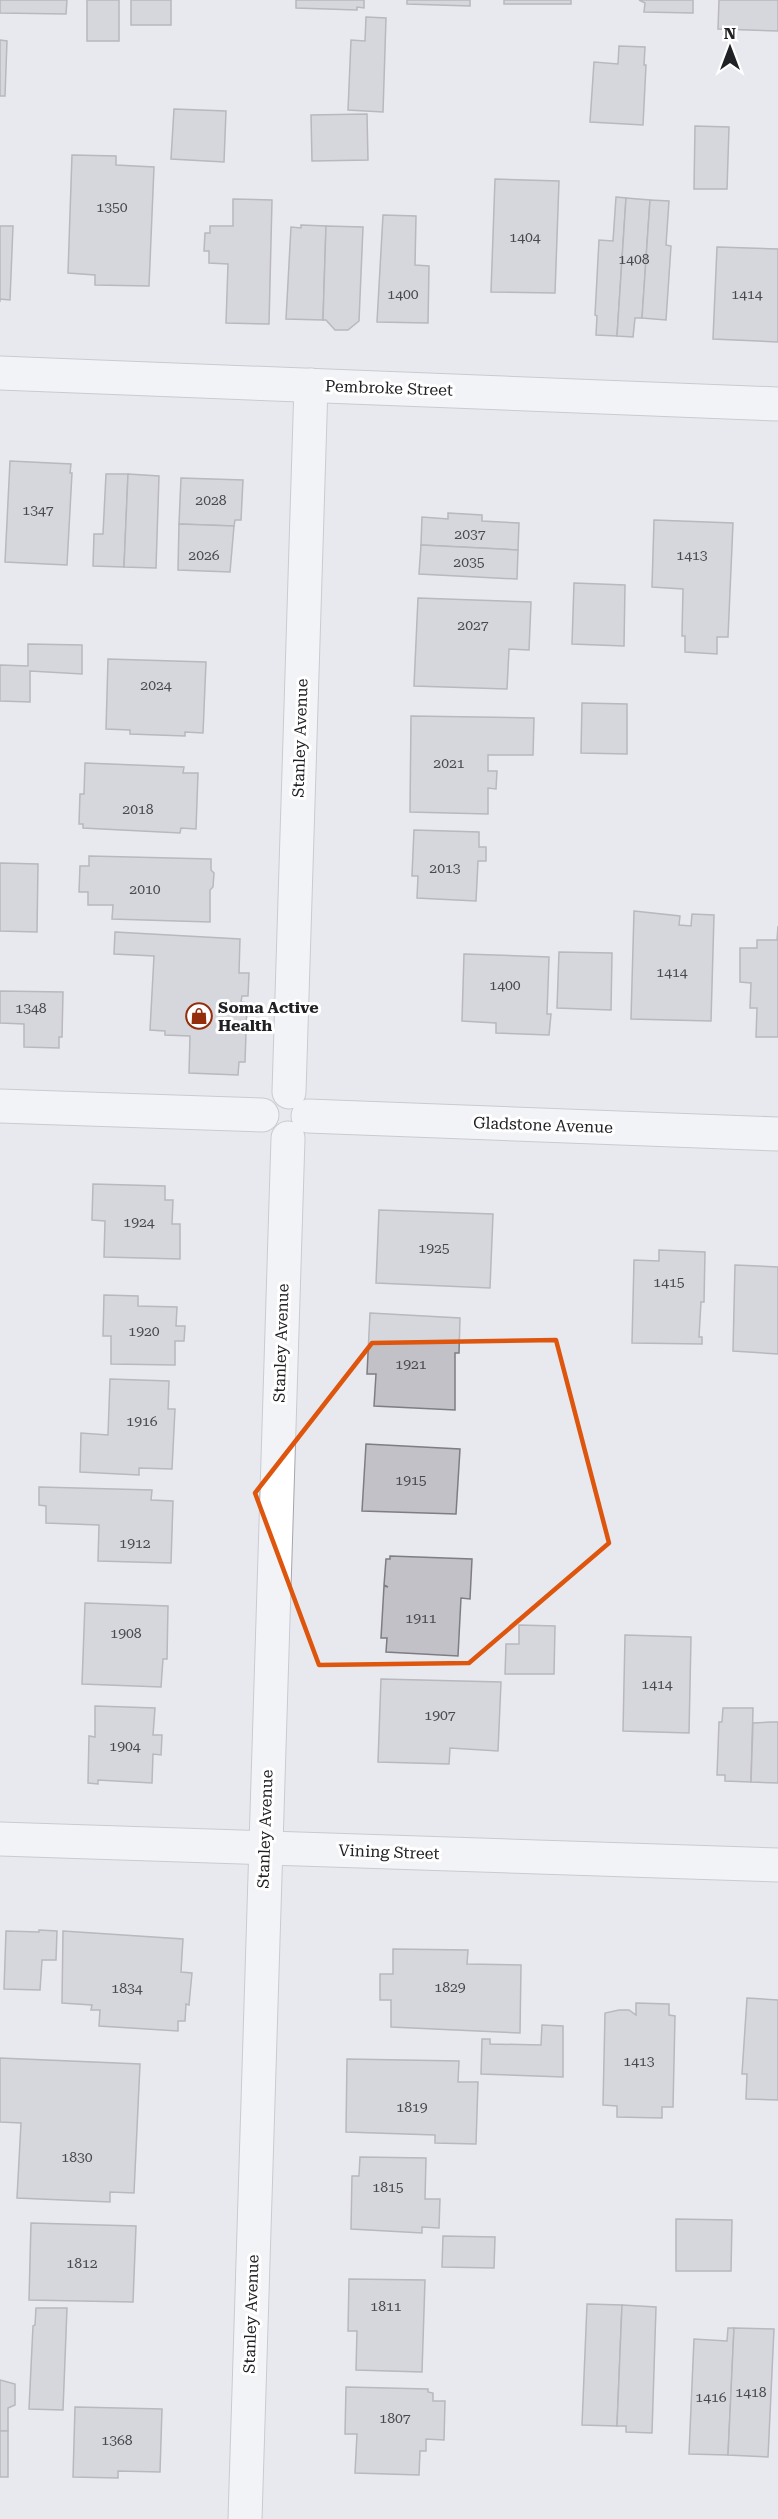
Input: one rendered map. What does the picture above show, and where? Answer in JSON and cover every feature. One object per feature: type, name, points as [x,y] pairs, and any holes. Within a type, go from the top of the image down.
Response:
[{"type":"street","name":"Pembroke Street","points":[[0,373],[778,404]]},
{"type":"street","name":"Stanley Avenue","points":[[244,2519],[265,1847],[295,1115],[311,385]]},
{"type":"street","points":[[0,1106],[262,1115],[267,1130],[295,1115]]},
{"type":"street","name":"Gladstone Avenue","points":[[295,1115],[778,1134]]},
{"type":"street","name":"Vining Street","points":[[0,1839],[778,1865]]},
{"type":"highlighted area","points":[[556,1340],[609,1543],[469,1663],[319,1665],[255,1493],[372,1343]]},
{"type":"building","points":[[0,0],[67,0],[66,14],[0,13]]},
{"type":"building","points":[[87,0],[119,0],[119,41],[87,41]]},
{"type":"building","points":[[131,0],[171,0],[171,25],[131,25]]},
{"type":"building","points":[[296,0],[364,0],[364,8],[357,7],[357,10],[296,8]]},
{"type":"building","points":[[407,0],[470,0],[470,6],[407,4]]},
{"type":"building","points":[[504,0],[571,0],[571,4],[504,4]]},
{"type":"building","points":[[639,0],[693,0],[693,13],[644,12],[645,3]]},
{"type":"building","points":[[719,0],[778,0],[778,31],[718,29]]},
{"type":"building","points":[[366,17],[386,18],[383,112],[348,110],[351,40],[365,41]]},
{"type":"building","points":[[0,40],[7,41],[5,96],[0,96]]},
{"type":"building","points":[[619,46],[645,47],[643,125],[590,122],[594,62],[618,64]]},
{"type":"building","points":[[174,109],[226,111],[224,162],[171,159]]},
{"type":"building","points":[[367,114],[368,160],[312,161],[311,115]]},
{"type":"building","points":[[695,126],[729,127],[727,189],[694,189]]},
{"type":"building","points":[[72,155],[116,156],[116,165],[154,167],[149,286],[95,285],[95,275],[68,273]]},
{"type":"building","points":[[495,179],[559,181],[555,293],[491,292]]},
{"type":"building","points":[[616,197],[626,198],[617,336],[596,335],[599,240],[613,241]]},
{"type":"building","points":[[626,198],[650,200],[642,318],[635,318],[633,337],[617,336]]},
{"type":"building","points":[[233,199],[272,200],[269,324],[226,323],[228,264],[209,263],[209,251],[204,251],[205,233],[210,233],[210,226],[233,226]]},
{"type":"building","points":[[650,200],[669,201],[666,245],[671,246],[666,320],[642,318]]},
{"type":"building","points":[[383,215],[416,216],[415,265],[429,266],[428,323],[377,322]]},
{"type":"building","points":[[301,225],[326,226],[323,320],[286,319],[291,227],[301,228]]},
{"type":"building","points":[[0,226],[13,226],[10,300],[0,299]]},
{"type":"building","points":[[326,226],[363,227],[359,321],[348,330],[335,330],[326,320],[323,320]]},
{"type":"building","points":[[717,247],[778,249],[778,342],[713,339]]},
{"type":"building","points":[[10,461],[71,464],[67,565],[5,562]]},
{"type":"building","points":[[106,474],[128,474],[124,567],[93,566],[94,534],[103,534]]},
{"type":"building","points":[[128,474],[159,476],[156,568],[124,567]]},
{"type":"building","points":[[181,478],[243,480],[241,520],[235,520],[234,526],[179,524]]},
{"type":"building","points":[[448,513],[482,515],[482,521],[519,523],[518,550],[421,545],[422,517],[448,519]]},
{"type":"building","points":[[654,520],[733,523],[728,637],[717,637],[717,654],[685,652],[685,636],[682,636],[683,589],[652,587]]},
{"type":"building","points":[[179,524],[234,526],[230,572],[178,570]]},
{"type":"building","points":[[421,545],[518,550],[517,579],[419,574]]},
{"type":"building","points":[[574,583],[625,585],[624,646],[572,644]]},
{"type":"building","points":[[418,598],[531,602],[529,650],[509,649],[507,689],[414,686]]},
{"type":"building","points":[[28,644],[82,645],[82,674],[30,671],[30,702],[0,701],[0,665],[28,666]]},
{"type":"building","points":[[108,659],[206,662],[203,733],[185,732],[185,736],[130,734],[130,730],[106,729]]},
{"type":"building","points":[[582,703],[627,704],[627,754],[581,753]]},
{"type":"building","points":[[411,716],[534,718],[533,755],[488,755],[488,771],[497,771],[496,789],[488,788],[488,814],[410,812]]},
{"type":"building","points":[[85,763],[184,767],[183,773],[198,773],[196,829],[181,828],[180,833],[83,828],[83,824],[79,824],[80,794],[84,794]]},
{"type":"building","points":[[414,830],[479,832],[479,847],[486,847],[486,861],[478,861],[476,901],[417,898],[418,876],[412,876]]},
{"type":"building","points":[[89,856],[211,859],[211,870],[214,873],[213,887],[210,890],[210,922],[112,919],[113,905],[88,905],[88,892],[79,892],[80,866],[89,866]]},
{"type":"building","points":[[0,863],[38,864],[37,932],[0,931]]},
{"type":"building","points":[[634,911],[680,916],[679,925],[691,926],[692,914],[714,915],[711,1021],[631,1019]]},
{"type":"building","points":[[778,926],[778,1037],[756,1037],[757,1008],[750,1008],[751,983],[740,982],[740,948],[757,948],[757,940],[777,940]]},
{"type":"building","name":"Soma Active Health","points":[[115,932],[240,939],[239,973],[249,973],[248,996],[242,996],[241,1002],[247,1003],[245,1062],[239,1062],[238,1075],[189,1073],[190,1036],[165,1035],[165,1031],[150,1030],[154,956],[114,954]]},
{"type":"building","points":[[559,952],[612,953],[611,1010],[557,1008]]},
{"type":"building","points":[[464,954],[549,957],[547,1014],[551,1014],[549,1035],[496,1033],[496,1023],[462,1021]]},
{"type":"building","points":[[0,991],[63,992],[62,1037],[59,1037],[59,1048],[24,1047],[24,1024],[0,1023]]},
{"type":"building","points":[[93,1184],[165,1186],[165,1200],[173,1200],[172,1224],[180,1224],[180,1259],[104,1257],[105,1221],[92,1220]]},
{"type":"building","points":[[379,1210],[493,1214],[490,1288],[376,1283]]},
{"type":"building","points":[[659,1250],[705,1252],[704,1302],[701,1302],[699,1337],[702,1337],[702,1344],[632,1343],[634,1260],[659,1261]]},
{"type":"building","points":[[735,1265],[778,1267],[778,1354],[733,1351]]},
{"type":"building","points":[[104,1295],[138,1296],[138,1306],[177,1307],[176,1326],[185,1326],[184,1341],[175,1341],[175,1365],[111,1364],[111,1336],[103,1336]]},
{"type":"building","points":[[370,1313],[460,1318],[459,1353],[455,1353],[455,1410],[374,1406],[376,1374],[367,1374]]},
{"type":"building","points":[[110,1379],[169,1381],[168,1409],[175,1409],[172,1469],[139,1468],[139,1475],[80,1472],[81,1433],[108,1435]]},
{"type":"building","points":[[366,1444],[460,1449],[456,1514],[362,1511]]},
{"type":"building","points":[[39,1487],[152,1490],[151,1500],[173,1501],[171,1563],[98,1561],[99,1525],[46,1523],[46,1506],[39,1505]]},
{"type":"building","points":[[390,1556],[472,1559],[470,1599],[461,1598],[458,1656],[386,1652],[387,1638],[381,1638],[384,1586],[388,1587],[384,1585],[386,1559],[390,1559]]},
{"type":"building","points":[[85,1603],[168,1606],[167,1659],[163,1659],[161,1687],[82,1684]]},
{"type":"building","points":[[519,1625],[555,1626],[554,1674],[505,1674],[506,1644],[519,1644]]},
{"type":"building","points":[[625,1635],[691,1637],[689,1733],[623,1731]]},
{"type":"building","points":[[381,1679],[501,1682],[498,1751],[450,1748],[449,1764],[378,1762]]},
{"type":"building","points":[[95,1706],[155,1708],[153,1735],[162,1735],[161,1755],[153,1754],[152,1783],[98,1780],[98,1784],[88,1783],[89,1736],[95,1737]]},
{"type":"building","points":[[723,1708],[753,1708],[751,1782],[725,1781],[725,1775],[717,1775],[719,1722],[722,1722]]},
{"type":"building","points":[[778,1722],[778,1783],[751,1782],[753,1723]]},
{"type":"building","points":[[39,1930],[57,1931],[56,1960],[42,1960],[40,1990],[4,1989],[6,1931],[39,1932]]},
{"type":"building","points":[[63,1931],[183,1939],[181,1972],[192,1973],[189,2005],[186,2004],[185,2021],[178,2021],[178,2031],[99,2026],[100,2010],[91,2010],[92,2005],[62,2003]]},
{"type":"building","points":[[393,1949],[468,1950],[467,1964],[521,1965],[520,2033],[391,2027],[391,2000],[380,2000],[380,1974],[393,1974]]},
{"type":"building","points":[[747,1998],[778,2000],[778,2100],[746,2099],[747,2074],[742,2074]]},
{"type":"building","points":[[636,2003],[669,2004],[669,2015],[675,2016],[673,2107],[662,2107],[662,2118],[617,2117],[617,2106],[603,2105],[605,2013],[629,2010],[636,2015]]},
{"type":"building","points":[[542,2025],[563,2026],[563,2077],[481,2074],[482,2039],[490,2039],[490,2044],[541,2045]]},
{"type":"building","points":[[0,2058],[140,2064],[134,2193],[110,2192],[110,2202],[17,2198],[21,2123],[0,2122]]},
{"type":"building","points":[[347,2059],[459,2061],[458,2082],[478,2082],[476,2144],[435,2143],[435,2135],[346,2132]]},
{"type":"building","points":[[360,2157],[426,2158],[425,2199],[440,2199],[439,2228],[422,2227],[422,2233],[351,2229],[352,2176],[359,2176]]},
{"type":"building","points":[[676,2219],[732,2220],[731,2271],[676,2271]]},
{"type":"building","points":[[31,2223],[136,2226],[133,2302],[29,2300]]},
{"type":"building","points":[[443,2236],[495,2237],[494,2268],[442,2267]]},
{"type":"building","points":[[349,2279],[425,2280],[422,2372],[356,2370],[357,2331],[348,2331]]},
{"type":"building","points":[[587,2304],[622,2305],[617,2426],[582,2425]]},
{"type":"building","points":[[622,2305],[656,2307],[652,2433],[626,2432],[626,2426],[617,2426]]},
{"type":"building","points":[[36,2308],[67,2308],[63,2410],[29,2409]]},
{"type":"building","points":[[728,2328],[734,2328],[728,2455],[689,2454],[694,2339],[727,2341]]},
{"type":"building","points":[[734,2328],[774,2329],[768,2457],[728,2455]]},
{"type":"building","points":[[0,2380],[15,2384],[15,2405],[8,2408],[8,2431],[0,2431]]},
{"type":"building","points":[[346,2387],[428,2389],[428,2392],[433,2393],[433,2401],[445,2401],[444,2440],[426,2439],[426,2451],[420,2451],[419,2475],[355,2473],[357,2434],[345,2434]]},
{"type":"building","points":[[75,2407],[162,2409],[160,2472],[118,2471],[118,2478],[73,2477]]},
{"type":"building","points":[[0,2431],[8,2431],[8,2477],[0,2477]]},
{"type":"place","name":"Soma Active Health","points":[[199,1016]]}]
